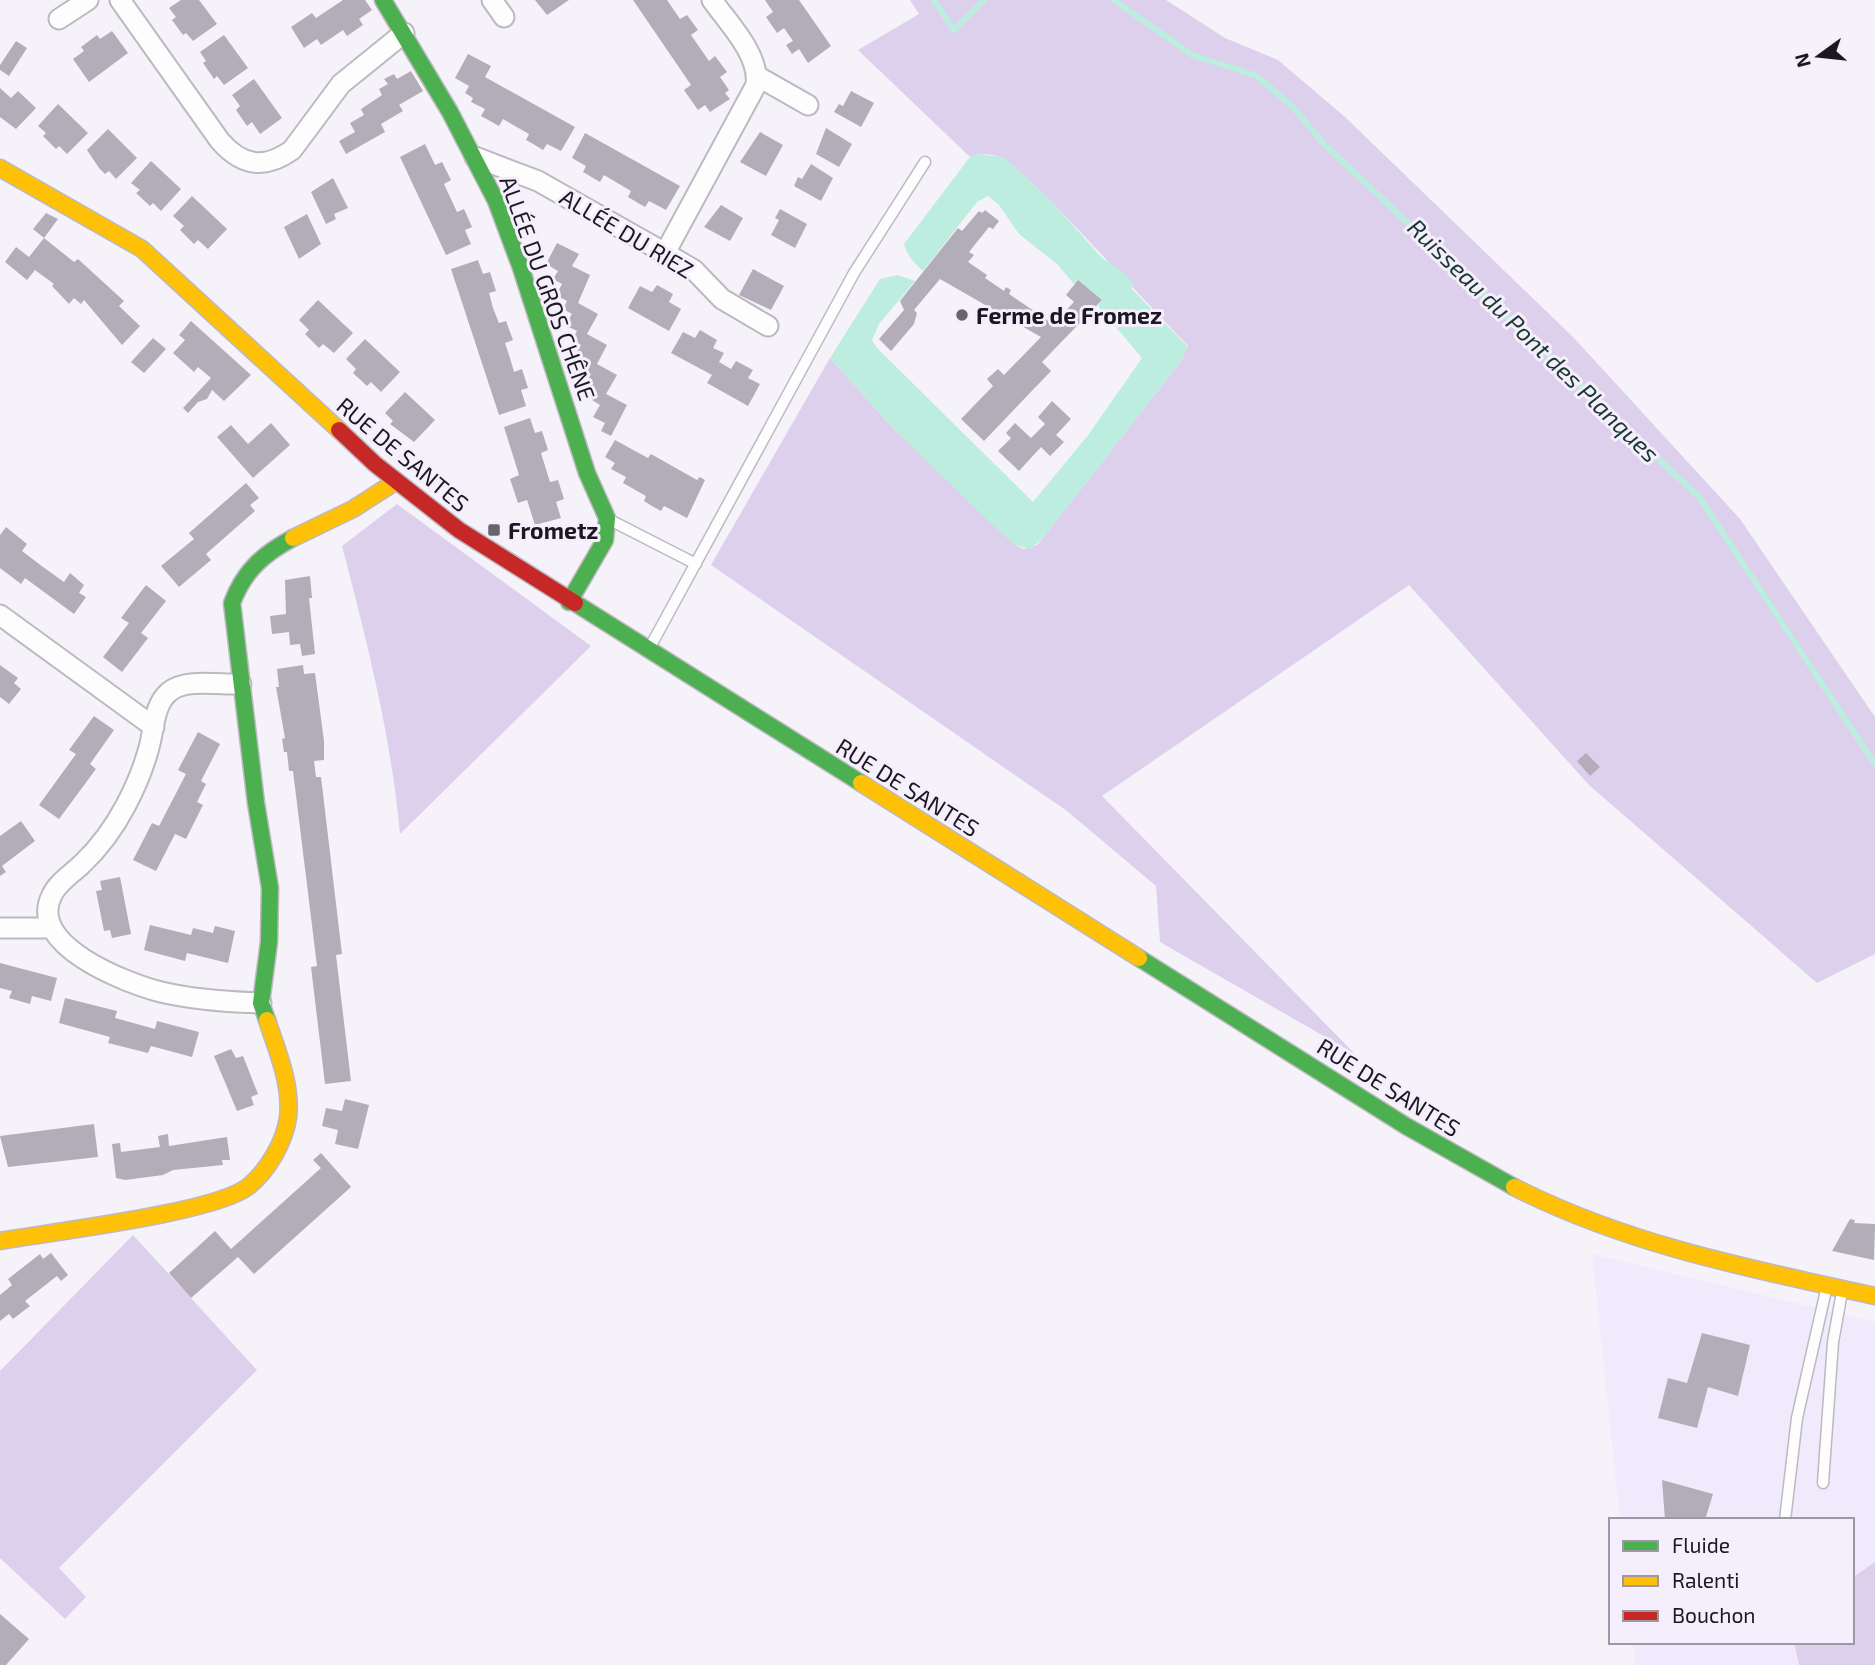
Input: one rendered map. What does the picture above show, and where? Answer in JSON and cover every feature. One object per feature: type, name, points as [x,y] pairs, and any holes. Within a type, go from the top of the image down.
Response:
[{"type":"street","points":[[59,19],[88,0]]},
{"type":"street","points":[[120,0],[220,141],[238,159],[260,164],[271,162],[292,150],[341,84],[404,33]]},
{"type":"street","points":[[492,0],[504,16]]},
{"type":"street","points":[[665,253],[753,92],[757,76],[752,58],[712,0]]},
{"type":"street","name":"ALLÉE DU GROS CHÊNE","points":[[390,3],[404,33],[475,157],[496,201],[521,268],[587,473],[607,518]]},
{"type":"street","points":[[757,76],[808,105]]},
{"type":"street","name":"ALLÉE DU RIEZ","points":[[475,157],[538,181],[665,253],[694,270],[722,299],[768,326]]},
{"type":"street","name":"RUE DE SANTES","points":[[0,168],[142,249],[395,482],[459,530],[648,652],[1480,1170],[1566,1212],[1625,1235],[1693,1255],[1875,1296]]},
{"type":"street","points":[[0,1241],[210,1204],[254,1181],[274,1157],[288,1117],[286,1076],[261,1003],[269,942],[270,888],[232,603],[239,581],[270,553],[308,529],[364,505],[395,482]]},
{"type":"street","points":[[569,602],[605,540],[607,518]]},
{"type":"street","points":[[0,615],[154,727]]},
{"type":"street","points":[[241,684],[188,685],[170,690],[160,704],[148,751],[126,806],[95,849],[52,895],[50,928],[61,941],[89,961],[136,984],[189,998],[261,1003]]},
{"type":"street","points":[[0,928],[50,928]]},
{"type":"lane","points":[[648,652],[854,273],[925,162]]},
{"type":"lane","points":[[607,518],[696,564]]},
{"type":"lane","points":[[1823,1483],[1835,1287]]},
{"type":"lane","points":[[1785,1518],[1797,1418],[1835,1287]]},
{"type":"shaded area","points":[[910,0],[1166,0],[1225,38],[1278,60],[1345,117],[1574,338],[1740,519],[1875,717],[1875,954],[1817,983],[1589,785],[1409,585],[1102,796],[1355,1054],[1160,942],[1156,886],[1067,811],[711,565],[830,358],[893,428],[1015,545],[1024,549],[1037,545],[1042,539],[1181,361],[1188,346],[1052,202],[1009,162],[990,155],[970,157],[858,50],[919,14]]},
{"type":"shaded area","points":[[977,154],[1004,157],[1052,202],[1102,258],[1122,271],[1134,284],[1131,288],[1188,347],[1181,361],[1042,539],[1030,549],[1015,545],[985,518],[893,428],[830,358],[880,279],[898,275],[915,281],[879,324],[872,340],[876,347],[1033,502],[1089,434],[1142,358],[1098,306],[1102,300],[1078,280],[1074,284],[1057,264],[1019,234],[999,205],[988,196],[977,202],[923,271],[905,248],[904,244],[970,157]]},
{"type":"shaded area","points":[[397,504],[591,646],[400,834],[384,725],[342,546]]},
{"type":"shaded area","points":[[133,1235],[257,1370],[59,1568],[86,1597],[65,1619],[0,1558],[0,1371]]},
{"type":"shaded area","points":[[1592,1254],[1875,1322],[1875,1562],[1854,1577],[1854,1518],[1620,1518]]},
{"type":"shaded area","points":[[1875,1562],[1875,1665],[1799,1665],[1794,1644],[1854,1644],[1854,1577]]},
{"type":"shaded area","points":[[1633,1644],[1794,1644],[1799,1665],[1635,1665]]},
{"type":"building","points":[[181,0],[199,0],[217,24],[193,41],[186,33],[183,35],[172,20],[176,17],[169,8]]},
{"type":"building","points":[[343,0],[365,0],[372,10],[359,19],[363,25],[347,36],[343,30],[321,45],[317,39],[304,48],[291,27],[312,13],[316,18]]},
{"type":"building","points":[[535,0],[569,0],[547,15]]},
{"type":"building","points":[[633,0],[667,0],[680,19],[687,15],[698,30],[691,35],[709,61],[715,56],[727,72],[720,77],[729,90],[725,93],[730,99],[710,112],[705,105],[698,110],[684,90],[691,85]]},
{"type":"building","points":[[765,0],[799,0],[831,46],[808,63],[799,49],[792,54],[786,45],[793,41],[784,28],[777,33],[766,17],[773,12]]},
{"type":"building","points":[[112,31],[128,53],[89,82],[73,59],[84,51],[81,47],[97,35],[100,39]]},
{"type":"building","points":[[224,35],[248,68],[224,85],[217,76],[214,79],[203,63],[206,61],[200,52]]},
{"type":"building","points":[[16,41],[27,48],[9,76],[0,70],[0,65]]},
{"type":"building","points":[[468,54],[491,66],[485,77],[575,127],[561,151],[547,144],[543,150],[526,140],[529,134],[503,119],[499,126],[481,116],[485,109],[471,102],[473,98],[465,93],[469,86],[455,78]]},
{"type":"building","points":[[411,71],[423,91],[399,105],[403,111],[381,124],[385,132],[346,154],[339,141],[355,132],[350,123],[364,115],[361,109],[382,95],[379,89],[388,84],[384,79],[394,74],[397,79]]},
{"type":"building","points":[[254,79],[282,118],[260,134],[252,122],[247,126],[236,110],[240,106],[232,95]]},
{"type":"building","points":[[0,88],[11,98],[18,91],[36,108],[16,129],[0,117]]},
{"type":"building","points":[[851,91],[874,103],[861,127],[834,112],[839,104],[843,106]]},
{"type":"building","points":[[58,104],[88,133],[67,154],[59,146],[56,149],[43,136],[46,133],[38,126]]},
{"type":"building","points":[[826,128],[852,144],[839,167],[816,154]]},
{"type":"building","points":[[108,129],[137,158],[116,179],[109,171],[105,174],[99,168],[87,150]]},
{"type":"building","points":[[760,132],[783,145],[766,176],[740,162]]},
{"type":"building","points":[[585,133],[680,186],[666,210],[649,201],[645,207],[628,197],[631,191],[604,175],[600,182],[583,172],[586,166],[572,158]]},
{"type":"building","points":[[425,144],[435,165],[442,162],[451,180],[444,184],[457,212],[464,209],[472,227],[465,230],[471,244],[446,255],[400,157]]},
{"type":"building","points":[[151,161],[181,189],[161,211],[153,203],[150,206],[136,193],[140,190],[131,183]]},
{"type":"building","points":[[811,164],[833,178],[821,201],[794,186],[798,177],[802,179]]},
{"type":"building","points":[[333,178],[348,208],[334,214],[336,219],[326,224],[311,192]]},
{"type":"building","points":[[192,196],[227,229],[208,249],[198,240],[194,244],[180,230],[184,226],[173,216]]},
{"type":"building","points":[[721,205],[743,218],[730,241],[704,227]]},
{"type":"building","points":[[780,209],[807,224],[795,248],[771,235],[779,220],[775,218]]},
{"type":"building","points":[[985,210],[999,221],[993,229],[989,227],[969,252],[974,255],[968,262],[987,275],[985,278],[1004,291],[1006,287],[1011,290],[1009,294],[1053,324],[1074,302],[1066,295],[1078,280],[1102,300],[1042,362],[1051,371],[984,441],[961,419],[993,386],[987,379],[998,369],[1004,375],[1041,337],[940,279],[914,310],[917,313],[914,324],[891,351],[879,339],[904,310],[900,301],[958,228],[962,231],[979,211],[982,213]]},
{"type":"building","points":[[46,213],[58,219],[44,238],[33,229]]},
{"type":"building","points":[[307,214],[321,244],[299,259],[284,227]]},
{"type":"building","points":[[44,238],[74,262],[78,259],[124,301],[119,306],[140,326],[122,345],[84,300],[81,304],[74,298],[69,304],[52,286],[54,284],[35,270],[27,280],[5,262],[16,247],[29,257]]},
{"type":"building","points":[[557,243],[579,254],[572,266],[590,275],[578,303],[598,314],[587,334],[607,345],[597,364],[617,375],[606,394],[627,405],[611,436],[601,431],[605,423],[593,417],[600,405],[592,400],[597,392],[585,385],[591,374],[583,370],[587,362],[575,355],[581,345],[572,340],[577,331],[565,325],[572,314],[563,309],[567,301],[556,295],[562,284],[553,279],[558,271],[546,264]]},
{"type":"building","points":[[478,260],[483,274],[490,272],[496,291],[489,293],[493,308],[499,323],[506,321],[513,340],[505,343],[514,372],[522,369],[528,388],[521,390],[526,406],[499,415],[451,269]]},
{"type":"building","points":[[753,269],[784,286],[771,310],[739,295]]},
{"type":"building","points":[[657,285],[673,294],[669,302],[681,309],[669,331],[628,308],[640,286],[652,292]]},
{"type":"building","points":[[318,300],[353,333],[334,353],[323,344],[319,348],[305,334],[309,330],[299,320]]},
{"type":"building","points":[[191,321],[251,375],[224,401],[212,390],[207,399],[198,402],[188,413],[183,408],[211,378],[198,367],[194,372],[173,353],[185,340],[179,335]]},
{"type":"building","points":[[700,330],[717,340],[713,348],[724,353],[719,362],[731,369],[736,361],[753,370],[748,378],[760,384],[748,406],[707,383],[712,375],[671,353],[683,332],[695,338]]},
{"type":"building","points":[[153,338],[166,349],[144,373],[131,362]]},
{"type":"building","points":[[365,339],[400,372],[381,392],[371,382],[367,386],[353,373],[356,369],[346,359]]},
{"type":"building","points":[[405,392],[435,420],[414,442],[390,424],[393,421],[385,413]]},
{"type":"building","points":[[1052,401],[1071,419],[1056,435],[1064,442],[1050,456],[1041,447],[1019,471],[998,451],[1011,438],[1006,433],[1015,423],[1031,438],[1045,424],[1038,417]]},
{"type":"building","points":[[530,418],[535,433],[542,431],[548,450],[541,453],[550,482],[558,480],[564,499],[556,502],[561,518],[535,525],[527,500],[518,503],[510,479],[519,475],[504,427]]},
{"type":"building","points":[[271,423],[290,445],[253,478],[217,437],[231,425],[248,444]]},
{"type":"building","points":[[615,440],[648,458],[651,454],[697,480],[700,477],[705,480],[687,518],[664,506],[661,511],[644,501],[646,496],[623,483],[626,477],[611,469],[615,463],[605,457]]},
{"type":"building","points":[[246,483],[259,498],[250,505],[255,511],[206,554],[211,560],[179,587],[161,566],[194,539],[189,533]]},
{"type":"building","points":[[6,527],[27,544],[22,551],[43,567],[64,582],[70,573],[84,585],[79,593],[86,597],[74,614],[25,578],[21,584],[0,568],[0,535]]},
{"type":"building","points":[[310,576],[312,598],[309,598],[315,654],[302,656],[300,644],[290,645],[289,632],[272,634],[270,616],[286,614],[285,580]]},
{"type":"building","points":[[146,585],[166,601],[141,633],[148,638],[122,672],[103,657],[129,623],[121,618]]},
{"type":"building","points":[[0,665],[18,678],[14,683],[21,689],[9,704],[0,697]]},
{"type":"building","points":[[303,665],[304,674],[315,673],[324,741],[324,760],[314,761],[316,777],[321,777],[342,954],[336,955],[351,1081],[325,1084],[311,967],[317,966],[293,771],[289,771],[287,752],[284,752],[282,739],[285,738],[276,687],[279,687],[277,669]]},
{"type":"building","points":[[94,716],[114,730],[90,764],[96,769],[59,819],[39,805],[76,754],[69,750]]},
{"type":"building","points":[[198,732],[220,744],[201,781],[206,784],[197,802],[203,805],[186,839],[175,834],[156,871],[133,860],[152,823],[159,826],[186,774],[178,770]]},
{"type":"building","points":[[1586,753],[1600,767],[1590,776],[1577,761]]},
{"type":"building","points":[[21,821],[35,841],[2,866],[6,872],[0,876],[0,836]]},
{"type":"building","points":[[120,877],[131,934],[112,938],[110,930],[104,931],[96,891],[102,890],[100,881]]},
{"type":"building","points":[[150,925],[191,935],[193,928],[213,933],[215,926],[235,931],[228,963],[187,953],[185,961],[144,950]]},
{"type":"building","points":[[0,963],[57,978],[51,1001],[32,996],[30,1004],[9,998],[12,991],[0,988]]},
{"type":"building","points":[[65,998],[117,1011],[115,1018],[155,1029],[157,1021],[199,1032],[192,1057],[151,1046],[148,1053],[108,1043],[110,1037],[59,1023]]},
{"type":"building","points":[[231,1049],[236,1058],[243,1056],[258,1094],[251,1097],[254,1105],[237,1111],[214,1056]]},
{"type":"building","points":[[345,1099],[369,1105],[358,1149],[335,1144],[338,1130],[322,1126],[326,1108],[342,1111]]},
{"type":"building","points":[[94,1124],[98,1157],[8,1167],[0,1136]]},
{"type":"building","points":[[168,1134],[169,1146],[227,1137],[230,1160],[222,1160],[223,1165],[173,1170],[163,1175],[125,1180],[116,1178],[112,1144],[120,1143],[121,1152],[160,1147],[158,1136]]},
{"type":"building","points":[[321,1153],[351,1187],[254,1274],[238,1257],[191,1298],[169,1273],[215,1231],[231,1249],[321,1168],[313,1160]]},
{"type":"building","points":[[1850,1219],[1855,1220],[1854,1223],[1875,1224],[1874,1260],[1832,1251]]},
{"type":"building","points":[[51,1253],[68,1275],[61,1281],[57,1276],[25,1301],[30,1306],[13,1319],[9,1314],[0,1321],[0,1295],[12,1285],[8,1279],[40,1254],[43,1259]]},
{"type":"building","points":[[1702,1333],[1750,1345],[1738,1396],[1708,1387],[1697,1428],[1658,1418],[1668,1378],[1687,1383]]},
{"type":"building","points":[[1662,1480],[1713,1494],[1706,1518],[1665,1518]]},
{"type":"building","points":[[0,1614],[29,1639],[6,1665],[0,1665]]},
{"type":"waterway","name":"Ruisseau du Pont des Planques","points":[[934,0],[954,30],[984,0]]},
{"type":"waterway","name":"Ruisseau du Pont des Planques","points":[[1114,0],[1192,55],[1257,76],[1293,107],[1324,144],[1699,497],[1875,764]]},
{"type":"traffic: fast","points":[[383,0],[450,112],[496,201],[521,268],[587,473],[607,518],[605,540],[569,602]]},
{"type":"traffic: fast","points":[[267,1020],[261,1003],[269,942],[270,888],[256,803],[232,603],[242,582],[256,565],[272,550],[293,538]]},
{"type":"traffic: fast","points":[[575,603],[861,783]]},
{"type":"traffic: fast","points":[[1139,958],[1406,1126],[1514,1187]]},
{"type":"traffic: slow","points":[[0,168],[142,249],[339,430]]},
{"type":"traffic: slow","points":[[293,538],[353,509],[395,482]]},
{"type":"traffic: slow","points":[[861,783],[1139,958]]},
{"type":"traffic: slow","points":[[0,1241],[169,1213],[231,1196],[249,1186],[263,1172],[274,1155],[288,1118],[286,1080],[267,1020]]},
{"type":"traffic: slow","points":[[1514,1187],[1601,1225],[1646,1240],[1736,1265],[1875,1296]]},
{"type":"traffic: jam","points":[[339,430],[375,464],[459,530],[575,603]]},
{"type":"place","name":"Ferme de Fromez","points":[[962,315]]},
{"type":"place","name":"Frometz","points":[[494,530]]}]
